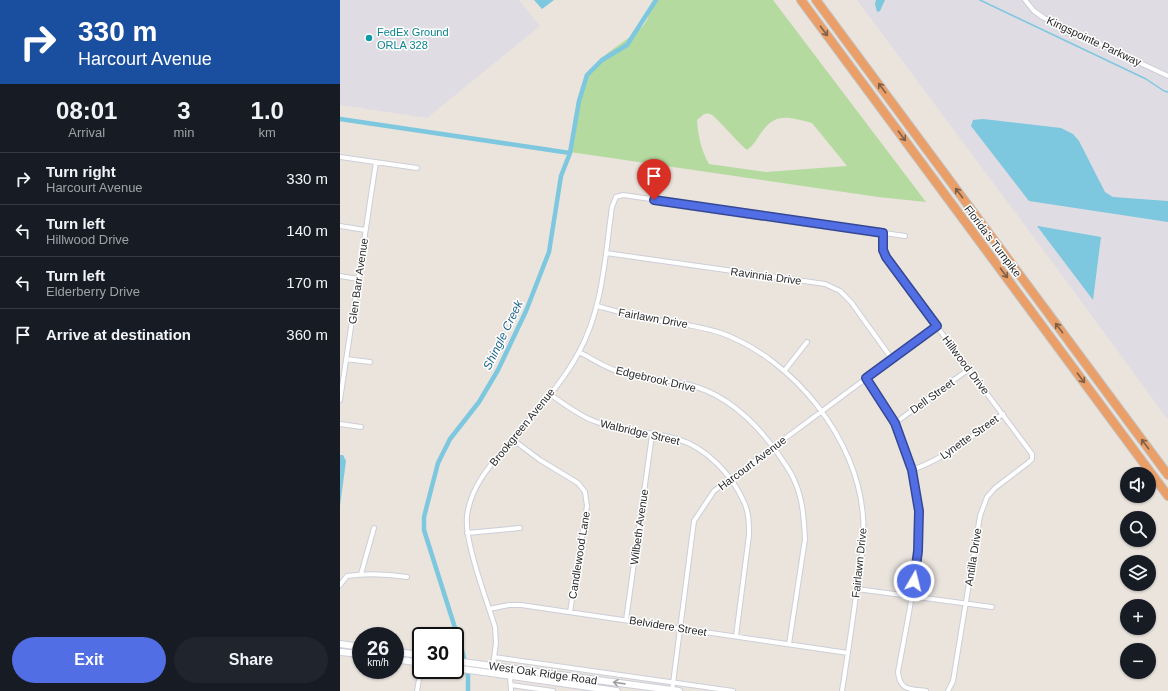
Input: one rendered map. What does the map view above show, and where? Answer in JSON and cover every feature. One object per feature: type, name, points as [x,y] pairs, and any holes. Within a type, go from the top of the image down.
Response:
[{"type":"highway","name":"Florida's Turnpike","points":[[801,0],[1168,496]]},
{"type":"highway","name":"Florida's Turnpike","points":[[816,0],[1168,475]]},
{"type":"street","name":"Kingspointe Parkway","points":[[1025,0],[1034,11],[1044,18],[1168,76]]},
{"type":"street","points":[[340,158],[417,168]]},
{"type":"street","name":"Glen Barr Avenue","points":[[340,400],[376,162]]},
{"type":"street","name":"Brookgreen Avenue","points":[[492,665],[496,643],[494,627],[467,533],[467,516],[477,484],[550,394],[579,352],[597,306],[613,201],[620,195],[883,233]]},
{"type":"street","points":[[340,226],[365,230]]},
{"type":"street","points":[[883,233],[905,236]]},
{"type":"street","name":"Hillwood Drive","points":[[883,233],[883,250],[886,257],[1032,454]]},
{"type":"street","name":"Ravinnia Drive","points":[[606,253],[825,284],[840,291],[851,302],[892,359]]},
{"type":"street","points":[[340,276],[358,279]]},
{"type":"street","name":"Fairlawn Drive","points":[[597,306],[641,317],[694,325],[721,333],[747,344],[785,370],[822,412],[840,441],[856,478],[861,497],[863,518],[863,545],[842,691]]},
{"type":"street","name":"Harcourt Avenue","points":[[674,691],[673,682],[694,521],[714,491],[937,326]]},
{"type":"street","points":[[785,370],[807,342]]},
{"type":"street","name":"Edgebrook Drive","points":[[579,352],[623,373],[686,384],[711,392],[752,420],[773,446],[795,482],[802,503],[804,522],[805,539],[789,644]]},
{"type":"street","points":[[346,359],[370,362]]},
{"type":"street","name":"Dell Street","points":[[895,423],[969,370]]},
{"type":"street","points":[[866,378],[895,423],[912,470],[919,511],[918,551],[912,596],[898,672],[899,681],[902,686],[907,689],[926,691]]},
{"type":"street","name":"Walbridge Street","points":[[550,394],[570,408],[594,421],[620,429],[678,439],[696,447],[706,454],[730,480],[744,502],[749,518],[749,535],[736,636]]},
{"type":"street","name":"Lynette Street","points":[[912,470],[927,465],[950,452],[1003,414]]},
{"type":"street","points":[[340,424],[361,427]]},
{"type":"street","name":"Wilbeth Avenue","points":[[626,620],[652,434]]},
{"type":"street","name":"Candlewood Lane","points":[[512,439],[540,460],[572,478],[578,483],[584,492],[587,506],[570,612]]},
{"type":"street","name":"Antilla Drive","points":[[948,691],[953,681],[975,539],[980,516],[987,497],[995,488],[1028,463],[1032,459],[1032,454]]},
{"type":"street","points":[[361,574],[374,528]]},
{"type":"street","points":[[467,533],[520,528]]},
{"type":"street","points":[[340,585],[347,576],[361,574],[380,574],[408,577]]},
{"type":"street","points":[[857,589],[992,608]]},
{"type":"street","name":"Belvidere Street","points":[[489,609],[509,605],[521,605],[848,652]]},
{"type":"street","points":[[340,644],[352,646]]},
{"type":"street","points":[[341,652],[344,648],[352,649]]},
{"type":"street","points":[[341,652],[352,653]]},
{"type":"street","points":[[494,657],[733,691]]},
{"type":"street","name":"West Oak Ridge Road","points":[[464,662],[674,691]]},
{"type":"street","points":[[464,668],[468,666],[491,669],[492,665]]},
{"type":"street","name":"West Oak Ridge Road","points":[[464,669],[617,691]]},
{"type":"street","points":[[511,691],[510,676],[512,672],[560,679],[570,676]]},
{"type":"street","points":[[417,691],[419,679]]},
{"type":"street","points":[[511,685],[553,691]]},
{"type":"shaded area","points":[[340,0],[519,0],[540,26],[427,118],[340,105]]},
{"type":"shaded area","points":[[857,0],[1168,0],[1168,420],[1073,290]]},
{"type":"green space","points":[[655,0],[773,0],[926,202],[878,197],[570,152],[575,116],[581,92],[592,70],[605,55],[638,31],[647,20]],"holes":[[[704,114],[713,116],[747,150],[772,121],[790,118],[812,123],[847,166],[766,172],[709,164],[702,148],[697,126],[697,120]]]},
{"type":"water","points":[[534,0],[554,0],[542,9]]},
{"type":"water","points":[[876,0],[885,0],[880,11],[877,12],[875,4]]},
{"type":"water","points":[[983,119],[1061,128],[1073,134],[1079,141],[1105,192],[1113,197],[1168,201],[1168,222],[1029,201],[971,126],[973,120]]},
{"type":"water","points":[[1037,226],[1101,237],[1093,300]]},
{"type":"water","points":[[340,455],[343,455],[346,461],[340,506]]},
{"type":"waterway","name":"Shingle Creek","points":[[468,691],[468,676],[462,650],[424,530],[424,517],[438,463],[450,439],[479,402],[498,370],[526,311],[549,252],[561,176],[570,153],[579,101],[587,75],[602,60],[627,45],[656,0]]},
{"type":"waterway","points":[[980,0],[1146,79],[1168,92]]},
{"type":"waterway","points":[[340,119],[570,153]]},
{"type":"place","name":"FedEx Ground ORLA 328","points":[[369,38]]},
{"type":"route","points":[[654,200],[883,233],[883,250],[886,257],[937,326],[866,378],[895,423],[912,470],[919,511],[918,551],[914,581]]}]
